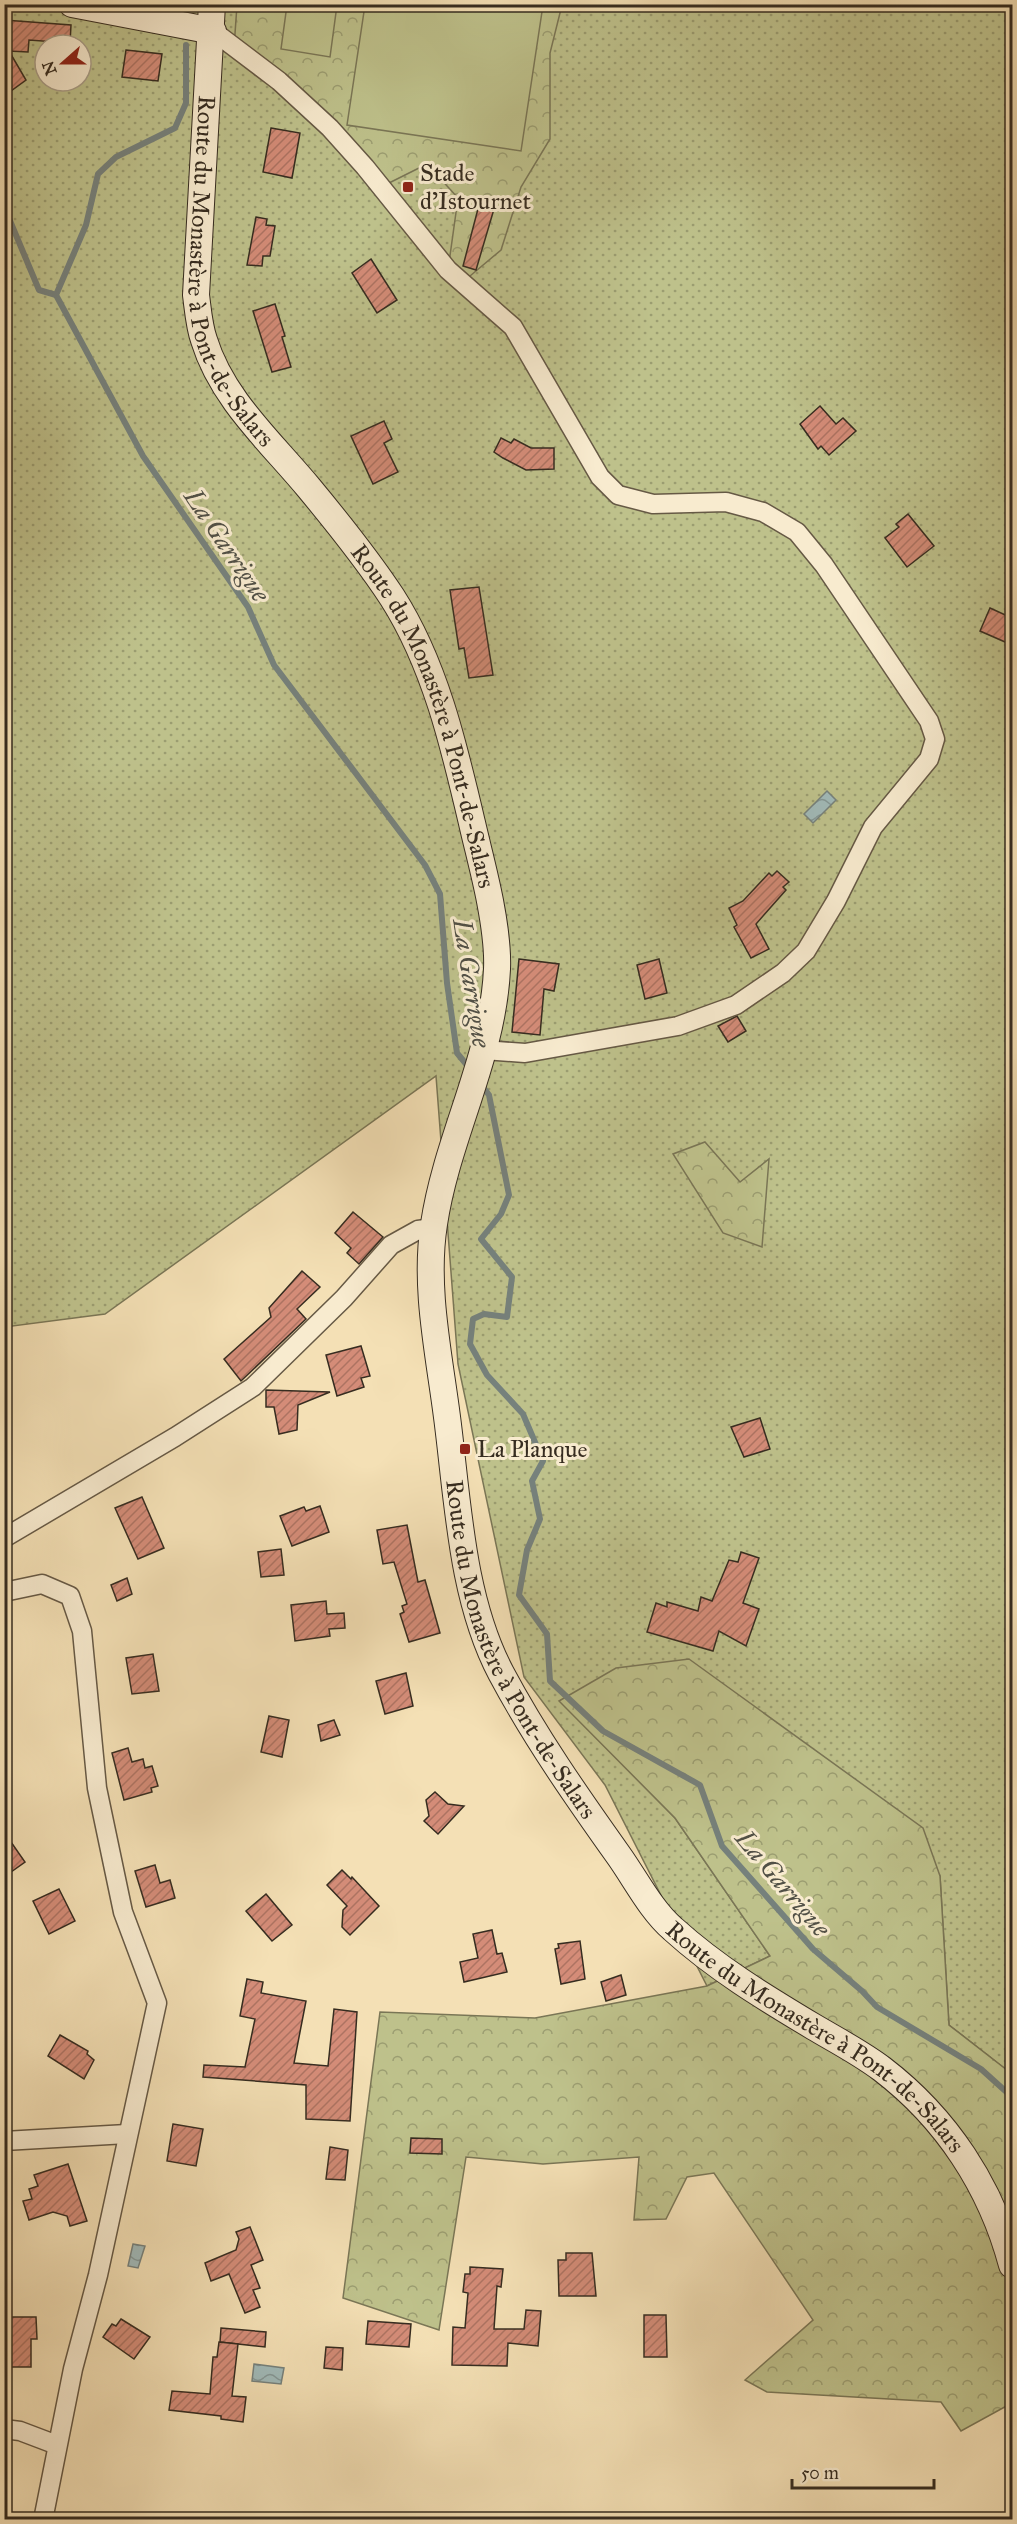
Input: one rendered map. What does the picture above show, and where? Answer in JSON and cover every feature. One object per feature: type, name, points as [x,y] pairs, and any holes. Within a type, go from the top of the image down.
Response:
[{"type":"street","points":[[72,4],[213,31],[279,81],[330,128],[365,167],[448,270],[513,327],[600,477],[618,495],[653,504],[726,502],[763,512],[797,532],[824,565],[929,721],[935,739],[929,759],[873,828],[836,901],[806,951],[783,974],[736,1005],[678,1026],[525,1053],[483,1056]]},
{"type":"street","name":"Route du Monastère à Pont-de-Salars","points":[[212,4],[213,31],[196,295],[203,339],[219,377],[246,415],[316,497],[395,601],[422,656],[439,699],[458,764],[490,903],[497,964],[492,1013],[483,1056],[445,1172],[433,1228],[431,1280],[435,1329],[466,1556],[481,1622],[498,1667],[588,1812],[666,1923],[708,1960],[751,1989],[877,2065],[935,2116],[992,2203],[1012,2265]]},
{"type":"street","points":[[4,1538],[175,1437],[253,1387],[344,1298],[391,1245],[418,1230],[433,1228]]},
{"type":"street","points":[[4,1592],[42,1584],[70,1596],[82,1631],[97,1788],[123,1912],[157,2003],[127,2134],[99,2275],[73,2369],[44,2520]]},
{"type":"street","points":[[4,2141],[127,2134]]},
{"type":"street","points":[[4,2429],[57,2445]]},
{"type":"green space","points":[[4,5],[1012,5],[1012,2074],[949,2025],[940,1876],[560,1701],[675,1818],[770,1956],[707,1986],[605,1785],[524,1677],[458,1364],[436,1076],[105,1314],[5,1327]]},
{"type":"green space","points":[[237,5],[562,5],[550,53],[550,139],[521,187],[501,250],[470,276],[448,270],[458,198],[427,164],[381,187],[234,48]]},
{"type":"green space","points":[[287,5],[337,5],[330,57],[281,49]]},
{"type":"green space","points":[[365,5],[543,5],[521,151],[347,125]]},
{"type":"green space","points":[[705,1142],[740,1182],[769,1159],[762,1247],[723,1233],[673,1154]]},
{"type":"green space","points":[[689,1659],[923,1828],[940,1876],[949,2025],[1012,2074],[1012,2403],[961,2431],[941,2402],[767,2392],[745,2380],[813,2320],[714,2173],[687,2177],[666,2219],[634,2220],[639,2157],[543,2164],[466,2157],[439,2330],[343,2298],[380,2012],[535,2018],[707,1986],[770,1956],[675,1818],[559,1701],[616,1668]]},
{"type":"water","points":[[827,791],[836,800],[813,823],[804,814]]},
{"type":"water","points":[[133,2244],[145,2246],[138,2268],[128,2266]]},
{"type":"water","points":[[254,2364],[284,2368],[281,2384],[252,2381]]},
{"type":"building","points":[[4,20],[71,25],[71,33],[33,33],[33,40],[29,40],[28,52],[9,51],[26,80],[4,96]]},
{"type":"building","points":[[126,50],[162,54],[158,81],[122,77]]},
{"type":"building","points":[[271,128],[300,133],[292,178],[263,172]]},
{"type":"building","points":[[479,205],[494,209],[476,270],[463,266]]},
{"type":"building","points":[[256,217],[267,219],[266,225],[275,226],[270,256],[263,256],[262,266],[247,265]]},
{"type":"building","points":[[371,259],[397,300],[377,313],[352,273]]},
{"type":"building","points":[[275,304],[285,336],[282,337],[291,367],[272,372],[253,311]]},
{"type":"building","points":[[820,406],[836,424],[843,418],[856,431],[829,455],[821,446],[818,449],[800,424]]},
{"type":"building","points":[[384,421],[392,439],[384,443],[398,472],[373,484],[351,436]]},
{"type":"building","points":[[501,438],[511,443],[514,439],[531,448],[554,448],[554,469],[526,470],[503,458],[494,452]]},
{"type":"building","points":[[908,514],[934,546],[907,567],[885,538],[899,527],[896,524]]},
{"type":"building","points":[[479,587],[493,675],[469,678],[464,648],[459,649],[450,590]]},
{"type":"building","points":[[990,608],[1012,618],[1012,645],[980,631]]},
{"type":"building","points":[[777,871],[789,882],[783,887],[786,890],[756,924],[769,949],[751,958],[734,927],[737,925],[729,908],[743,901],[769,873],[772,876]]},
{"type":"building","points":[[519,959],[559,964],[554,991],[544,989],[540,1035],[512,1032]]},
{"type":"building","points":[[659,959],[667,993],[645,999],[637,965]]},
{"type":"building","points":[[737,1016],[746,1031],[728,1042],[718,1026]]},
{"type":"building","points":[[353,1212],[383,1237],[359,1264],[347,1253],[351,1248],[335,1233]]},
{"type":"building","points":[[302,1271],[320,1287],[297,1309],[306,1319],[241,1381],[224,1359],[271,1317],[269,1308]]},
{"type":"building","points":[[361,1346],[370,1376],[361,1378],[364,1387],[337,1396],[326,1355]]},
{"type":"building","points":[[266,1390],[330,1392],[298,1405],[297,1430],[279,1434],[274,1407],[266,1407]]},
{"type":"building","points":[[760,1418],[770,1449],[744,1457],[731,1427]]},
{"type":"building","points":[[142,1497],[164,1548],[138,1559],[115,1508]]},
{"type":"building","points":[[320,1506],[329,1532],[292,1546],[280,1516],[304,1507],[306,1511]]},
{"type":"building","points":[[407,1525],[418,1582],[425,1580],[440,1633],[409,1642],[400,1614],[404,1612],[402,1606],[407,1604],[394,1562],[383,1564],[377,1530]]},
{"type":"building","points":[[281,1549],[284,1575],[261,1577],[258,1552]]},
{"type":"building","points":[[741,1552],[759,1558],[743,1603],[759,1609],[746,1646],[719,1631],[713,1651],[647,1632],[656,1603],[667,1607],[667,1602],[698,1611],[701,1597],[712,1601],[729,1560],[738,1562]]},
{"type":"building","points":[[127,1578],[132,1594],[117,1601],[111,1585]]},
{"type":"building","points":[[326,1601],[327,1614],[344,1613],[345,1628],[329,1629],[330,1636],[295,1641],[291,1605]]},
{"type":"building","points":[[153,1654],[159,1691],[132,1694],[126,1658]]},
{"type":"building","points":[[406,1673],[413,1706],[385,1714],[376,1681]]},
{"type":"building","points":[[269,1716],[289,1720],[282,1757],[261,1752]]},
{"type":"building","points":[[334,1720],[340,1735],[321,1741],[318,1725]]},
{"type":"building","points":[[128,1748],[132,1762],[143,1759],[145,1768],[152,1766],[158,1786],[151,1788],[152,1792],[124,1800],[112,1753]]},
{"type":"building","points":[[435,1792],[448,1804],[464,1806],[438,1834],[424,1821],[429,1816],[426,1800]]},
{"type":"building","points":[[4,1832],[25,1862],[11,1872],[4,1863]]},
{"type":"building","points":[[155,1865],[160,1883],[170,1880],[175,1898],[146,1907],[135,1871]]},
{"type":"building","points":[[342,1870],[351,1879],[352,1877],[379,1906],[350,1935],[342,1927],[343,1910],[347,1906],[327,1885]]},
{"type":"building","points":[[59,1889],[75,1921],[49,1934],[33,1901]]},
{"type":"building","points":[[266,1894],[292,1925],[272,1941],[246,1911]]},
{"type":"building","points":[[492,1930],[497,1954],[502,1953],[507,1972],[464,1982],[460,1962],[478,1958],[473,1934]]},
{"type":"building","points":[[580,1941],[585,1979],[561,1984],[555,1949],[559,1948],[558,1944]]},
{"type":"building","points":[[621,1975],[626,1995],[606,2001],[601,1982]]},
{"type":"building","points":[[247,1979],[263,1982],[261,1993],[306,2001],[294,2063],[328,2066],[334,2009],[357,2012],[350,2121],[306,2119],[306,2085],[203,2077],[204,2065],[245,2067],[255,2019],[240,2016]]},
{"type":"building","points":[[60,2035],[88,2051],[87,2054],[94,2060],[84,2079],[48,2056]]},
{"type":"building","points":[[173,2124],[203,2129],[196,2166],[167,2161]]},
{"type":"building","points":[[411,2138],[442,2139],[442,2154],[410,2153]]},
{"type":"building","points":[[330,2147],[348,2150],[345,2180],[326,2179]]},
{"type":"building","points":[[68,2164],[87,2221],[70,2226],[67,2216],[53,2212],[29,2220],[23,2201],[32,2199],[29,2189],[38,2186],[34,2175]]},
{"type":"building","points":[[250,2227],[263,2260],[251,2265],[260,2288],[253,2290],[260,2307],[245,2313],[229,2274],[211,2281],[205,2263],[236,2250],[239,2239],[236,2232]]},
{"type":"building","points":[[566,2253],[592,2253],[596,2296],[559,2296],[558,2260],[566,2260]]},
{"type":"building","points":[[470,2267],[503,2269],[501,2287],[497,2286],[494,2329],[524,2329],[526,2310],[541,2311],[538,2346],[508,2343],[507,2366],[452,2365],[453,2327],[465,2328],[468,2293],[463,2292],[465,2274],[470,2274]]},
{"type":"building","points":[[644,2315],[666,2315],[667,2357],[644,2357]]},
{"type":"building","points":[[7,2317],[36,2317],[37,2339],[31,2339],[31,2367],[4,2367]]},
{"type":"building","points":[[121,2319],[150,2337],[134,2359],[103,2337],[112,2324],[116,2326]]},
{"type":"building","points":[[368,2321],[411,2324],[409,2347],[366,2344]]},
{"type":"building","points":[[221,2328],[266,2332],[265,2347],[220,2342]]},
{"type":"building","points":[[219,2342],[238,2344],[232,2396],[246,2397],[243,2422],[221,2419],[221,2416],[169,2410],[172,2391],[210,2394],[213,2357],[217,2357]]},
{"type":"building","points":[[326,2347],[343,2348],[342,2370],[324,2368]]},
{"type":"waterway","name":"La Garrigue","points":[[186,45],[186,103],[175,128],[116,157],[98,174],[86,225],[56,295],[143,456],[248,607],[274,665],[425,865],[440,894],[447,983],[457,1053],[471,1070]]},
{"type":"waterway","points":[[4,215],[8,216],[39,290],[56,295]]},
{"type":"waterway","name":"La Garrigue","points":[[480,1083],[489,1095],[509,1195],[501,1214],[481,1239],[512,1277],[507,1317],[484,1314],[473,1319],[470,1344],[487,1375],[523,1414],[543,1461],[532,1481],[540,1519],[527,1550],[519,1595],[547,1634],[550,1681],[603,1731],[700,1785],[722,1846],[813,1949],[877,2007],[981,2069],[1012,2097]]},
{"type":"place","name":"Stade d'Istournet","points":[[408,187]]},
{"type":"place","name":"La Planque","points":[[465,1449]]}]
